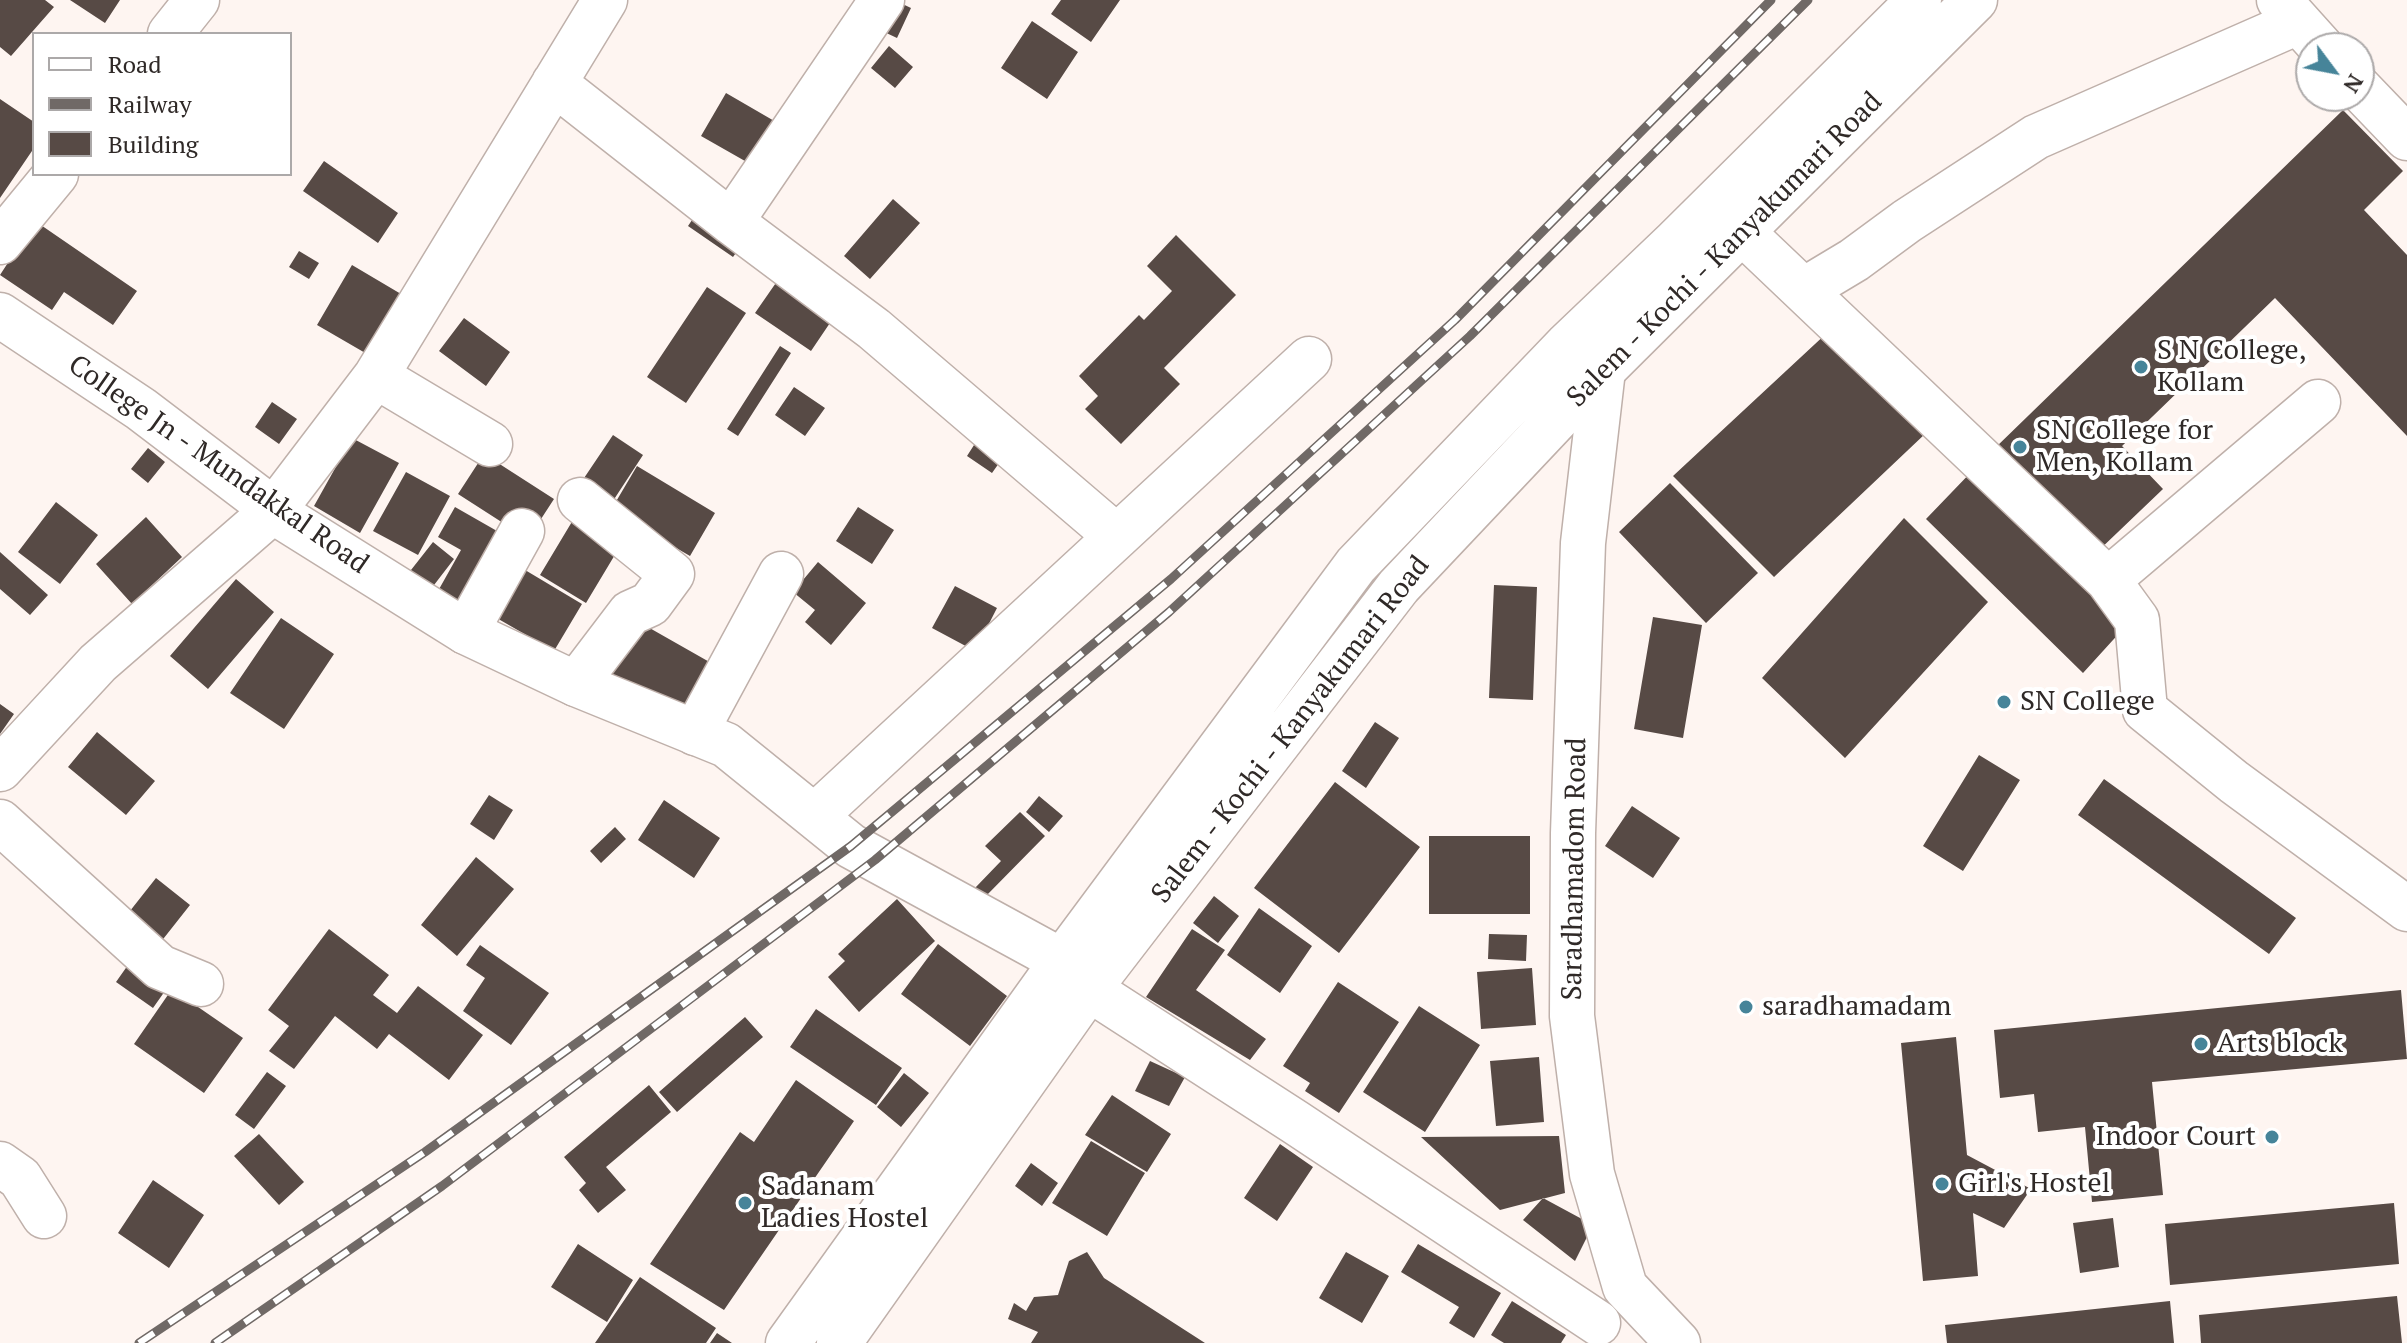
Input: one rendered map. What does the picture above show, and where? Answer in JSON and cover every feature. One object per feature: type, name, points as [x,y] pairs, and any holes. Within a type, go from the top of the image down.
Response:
[{"type":"street","points":[[172,32],[197,0]]},
{"type":"street","points":[[0,769],[98,663],[274,510],[376,376],[605,0]]},
{"type":"street","points":[[731,222],[882,0]]},
{"type":"street","points":[[788,1343],[1076,975],[1356,565],[1567,345],[1919,0]]},
{"type":"street","name":"Salem - Kochi - Kanyakumari Road","points":[[839,1343],[1076,975],[1399,586],[1603,370],[1975,0]]},
{"type":"street","points":[[1804,290],[1854,260],[1907,221],[2036,137],[2300,23]]},
{"type":"street","points":[[554,83],[874,329],[1116,536]]},
{"type":"street","points":[[2375,105],[2407,138]]},
{"type":"street","points":[[0,242],[54,176]]},
{"type":"street","points":[[1742,232],[2108,580],[2137,620],[2145,710],[2234,782],[2407,909]]},
{"type":"street","name":"College Jn - Mundakkal Road","points":[[0,315],[141,409],[274,510],[466,632],[576,684],[726,745],[851,846],[1076,975],[1295,1122],[1591,1333]]},
{"type":"street","points":[[1567,345],[1603,370]]},
{"type":"street","points":[[816,815],[1309,359]]},
{"type":"street","name":"Saradhamadom Road","points":[[1603,370],[1583,543],[1573,833],[1572,1016],[1592,1174],[1625,1287],[1678,1343]]},
{"type":"street","points":[[376,376],[490,444]]},
{"type":"street","points":[[2108,580],[2318,402]]},
{"type":"street","points":[[576,684],[630,613],[650,604],[672,574],[580,500]]},
{"type":"street","points":[[466,632],[522,531]]},
{"type":"street","points":[[695,733],[781,574]]},
{"type":"street","points":[[0,822],[160,967],[201,984]]},
{"type":"street","points":[[0,1164],[20,1178],[44,1216]]},
{"type":"street","points":[[1591,1333],[1625,1287]]},
{"type":"building","points":[[0,0],[45,0],[54,7],[11,56],[0,47]]},
{"type":"building","points":[[70,0],[120,0],[105,23]]},
{"type":"building","points":[[894,0],[911,8],[897,38],[880,30]]},
{"type":"building","points":[[1061,0],[1120,0],[1091,42],[1051,14]]},
{"type":"building","points":[[1032,21],[1078,52],[1047,99],[1001,68]]},
{"type":"building","points":[[889,46],[913,67],[895,88],[871,68]]},
{"type":"building","points":[[726,93],[776,122],[752,165],[701,136]]},
{"type":"building","points":[[0,99],[32,121],[32,151],[0,198]]},
{"type":"building","name":"S N College, Kollam","points":[[2341,112],[2345,112],[2403,171],[2364,210],[2407,255],[2407,436],[2275,298],[2122,446],[2163,489],[2095,554],[1994,449]]},
{"type":"building","points":[[324,161],[398,213],[378,243],[303,191]]},
{"type":"building","points":[[893,199],[920,223],[870,279],[844,256]]},
{"type":"building","points":[[702,205],[748,236],[733,257],[688,226]]},
{"type":"building","points":[[35,221],[137,291],[113,325],[64,292],[52,310],[0,275]]},
{"type":"building","points":[[1176,235],[1236,295],[1164,368],[1180,384],[1121,444],[1085,409],[1098,396],[1079,376],[1139,315],[1144,320],[1172,291],[1147,266]]},
{"type":"building","points":[[299,251],[319,263],[309,279],[289,267]]},
{"type":"building","points":[[352,265],[401,294],[367,354],[317,325]]},
{"type":"building","points":[[780,277],[836,314],[811,351],[755,313]]},
{"type":"building","points":[[707,287],[746,313],[686,403],[647,377]]},
{"type":"building","points":[[464,318],[510,352],[486,386],[439,351]]},
{"type":"building","points":[[1829,331],[1926,433],[1774,577],[1673,476]]},
{"type":"building","points":[[780,346],[791,353],[738,436],[727,429]]},
{"type":"building","points":[[794,387],[825,408],[805,436],[775,415]]},
{"type":"building","points":[[272,402],[297,419],[279,444],[255,427]]},
{"type":"building","points":[[983,431],[1009,449],[992,473],[967,456]]},
{"type":"building","points":[[613,435],[643,455],[609,507],[578,487]]},
{"type":"building","points":[[352,438],[399,463],[360,533],[314,506]]},
{"type":"building","points":[[148,448],[165,462],[148,483],[131,469]]},
{"type":"building","points":[[484,454],[554,499],[528,539],[458,494]]},
{"type":"building","points":[[637,466],[715,513],[690,556],[611,510]]},
{"type":"building","points":[[1976,467],[2133,618],[2083,673],[1926,519]]},
{"type":"building","points":[[406,472],[450,496],[418,555],[373,531]]},
{"type":"building","points":[[1670,483],[1758,573],[1706,623],[1619,532]]},
{"type":"building","points":[[56,502],[98,535],[60,584],[18,552]]},
{"type":"building","points":[[455,507],[511,539],[470,609],[438,591],[461,550],[438,537]]},
{"type":"building","points":[[858,507],[894,530],[872,564],[836,541]]},
{"type":"building","points":[[576,515],[622,543],[586,603],[540,575]]},
{"type":"building","points":[[146,517],[182,557],[132,604],[96,564]]},
{"type":"building","points":[[1904,518],[1988,602],[1845,758],[1762,678]]},
{"type":"building","points":[[433,542],[454,559],[421,602],[400,584]]},
{"type":"building","points":[[0,552],[48,595],[30,615],[0,589]]},
{"type":"building","points":[[510,561],[582,604],[554,651],[481,609]]},
{"type":"building","points":[[818,562],[866,603],[831,645],[805,622],[815,610],[793,592]]},
{"type":"building","points":[[236,579],[274,612],[208,689],[170,656]]},
{"type":"building","points":[[1494,585],[1537,587],[1533,700],[1489,698]]},
{"type":"building","points":[[955,586],[997,608],[975,651],[932,628]]},
{"type":"building","points":[[1653,617],[1702,625],[1683,738],[1634,729]]},
{"type":"building","points":[[281,618],[334,654],[284,729],[230,693]]},
{"type":"building","points":[[639,622],[720,668],[690,721],[609,675]]},
{"type":"building","points":[[0,704],[14,714],[0,734]]},
{"type":"building","points":[[1375,722],[1399,738],[1366,788],[1342,771]]},
{"type":"building","points":[[97,732],[155,781],[126,815],[68,767]]},
{"type":"building","points":[[1979,755],[2020,780],[1963,871],[1923,846]]},
{"type":"building","points":[[2104,779],[2296,918],[2269,954],[2078,815]]},
{"type":"building","points":[[1335,782],[1420,847],[1339,953],[1254,888]]},
{"type":"building","points":[[489,795],[513,810],[494,840],[470,824]]},
{"type":"building","points":[[1039,796],[1063,816],[1049,832],[1026,812]]},
{"type":"building","points":[[664,800],[720,838],[694,878],[638,840]]},
{"type":"building","points":[[1632,806],[1680,838],[1653,878],[1605,846]]},
{"type":"building","points":[[1020,812],[1045,836],[985,897],[975,888],[1001,861],[985,846]]},
{"type":"building","points":[[615,827],[626,839],[601,863],[590,851]]},
{"type":"building","points":[[1429,836],[1530,836],[1530,914],[1429,914]]},
{"type":"building","points":[[476,857],[514,889],[457,956],[421,925]]},
{"type":"building","points":[[156,878],[190,905],[160,943],[126,916]]},
{"type":"building","points":[[1214,896],[1239,916],[1218,943],[1193,923]]},
{"type":"building","points":[[897,899],[935,941],[859,1012],[828,977],[845,961],[838,954]]},
{"type":"building","points":[[1259,908],[1312,946],[1280,993],[1227,955]]},
{"type":"building","points":[[329,929],[389,975],[373,995],[397,1013],[418,986],[483,1035],[449,1080],[389,1034],[377,1049],[335,1016],[294,1069],[269,1051],[289,1026],[268,1010]]},
{"type":"building","points":[[1192,929],[1225,950],[1196,990],[1266,1039],[1250,1060],[1146,997]]},
{"type":"building","points":[[1489,934],[1527,935],[1526,961],[1488,959]]},
{"type":"building","points":[[938,944],[1007,996],[970,1046],[901,994]]},
{"type":"building","points":[[480,945],[549,993],[511,1045],[463,1011],[485,978],[466,965]]},
{"type":"building","points":[[135,955],[172,981],[153,1008],[116,982]]},
{"type":"building","points":[[1532,968],[1536,1025],[1481,1029],[1477,972]]},
{"type":"building","points":[[1338,982],[1399,1022],[1339,1113],[1305,1091],[1310,1083],[1283,1066]]},
{"type":"building","points":[[172,989],[243,1038],[204,1093],[134,1044]]},
{"type":"building","name":"Arts block","points":[[2401,990],[2407,1059],[2152,1082],[2163,1195],[2092,1202],[2085,1127],[2038,1132],[2034,1094],[2000,1098],[1994,1030]]},
{"type":"building","points":[[1419,1006],[1480,1045],[1425,1132],[1363,1092]]},
{"type":"building","points":[[816,1009],[902,1068],[876,1105],[790,1047]]},
{"type":"building","points":[[745,1017],[763,1037],[677,1112],[659,1092]]},
{"type":"building","name":"Girl's Hostel","points":[[1956,1037],[1967,1155],[2031,1189],[2004,1228],[1973,1213],[1978,1276],[1923,1281],[1901,1043]]},
{"type":"building","points":[[1539,1057],[1544,1122],[1496,1126],[1490,1061]]},
{"type":"building","points":[[1150,1061],[1185,1077],[1169,1106],[1135,1091]]},
{"type":"building","points":[[267,1072],[286,1086],[254,1129],[235,1115]]},
{"type":"building","points":[[904,1073],[929,1093],[901,1127],[877,1107]]},
{"type":"building","name":"Sadanam Ladies Hostel","points":[[796,1080],[854,1121],[724,1310],[650,1264],[740,1132],[754,1142]]},
{"type":"building","points":[[649,1085],[671,1112],[606,1167],[626,1190],[598,1213],[579,1190],[586,1183],[564,1157]]},
{"type":"building","points":[[1112,1095],[1171,1134],[1147,1172],[1085,1135]]},
{"type":"building","points":[[259,1134],[304,1182],[279,1205],[234,1156]]},
{"type":"building","points":[[1559,1136],[1565,1193],[1500,1210],[1421,1137]]},
{"type":"building","points":[[1091,1141],[1145,1173],[1107,1236],[1052,1203]]},
{"type":"building","points":[[1280,1144],[1313,1167],[1277,1221],[1244,1198]]},
{"type":"building","points":[[1031,1163],[1058,1183],[1042,1206],[1015,1186]]},
{"type":"building","points":[[153,1180],[204,1215],[169,1268],[118,1233]]},
{"type":"building","points":[[1543,1198],[1593,1225],[1575,1261],[1523,1220]]},
{"type":"building","points":[[2394,1203],[2399,1264],[2170,1285],[2165,1224]]},
{"type":"building","points":[[2113,1218],[2119,1267],[2080,1273],[2073,1223]]},
{"type":"building","points":[[578,1244],[633,1280],[607,1322],[551,1287]]},
{"type":"building","points":[[1418,1244],[1501,1293],[1474,1338],[1449,1323],[1459,1307],[1401,1272]]},
{"type":"building","points":[[1087,1252],[1104,1278],[1205,1343],[1031,1343],[1038,1332],[1008,1319],[1014,1303],[1026,1311],[1034,1297],[1058,1295],[1069,1261]]},
{"type":"building","points":[[1346,1252],[1389,1276],[1362,1323],[1319,1298]]},
{"type":"building","points":[[640,1277],[716,1328],[706,1343],[595,1343]]},
{"type":"building","points":[[2397,1296],[2402,1343],[2201,1343],[2199,1315]]},
{"type":"building","points":[[1512,1301],[1566,1335],[1561,1343],[1504,1343],[1491,1335]]},
{"type":"building","points":[[2170,1301],[2174,1343],[1947,1343],[1945,1325]]},
{"type":"building","points":[[717,1333],[732,1343],[710,1343]]},
{"type":"railway","points":[[139,1343],[425,1152],[851,846],[1171,579],[1455,320],[1771,0]]},
{"type":"railway","points":[[215,1343],[442,1186],[875,860],[1169,612],[1470,336],[1808,0]]},
{"type":"place","name":"S N College, Kollam","points":[[2141,367]]},
{"type":"place","name":"SN College for Men, Kollam","points":[[2020,447]]},
{"type":"place","name":"SN College","points":[[2004,702]]},
{"type":"place","name":"saradhamadam","points":[[1746,1007]]},
{"type":"place","name":"Arts block","points":[[2201,1044]]},
{"type":"place","name":"Indoor Court","points":[[2272,1137]]},
{"type":"place","name":"Girl's Hostel","points":[[1942,1184]]},
{"type":"place","name":"Sadanam Ladies Hostel","points":[[745,1203]]}]
